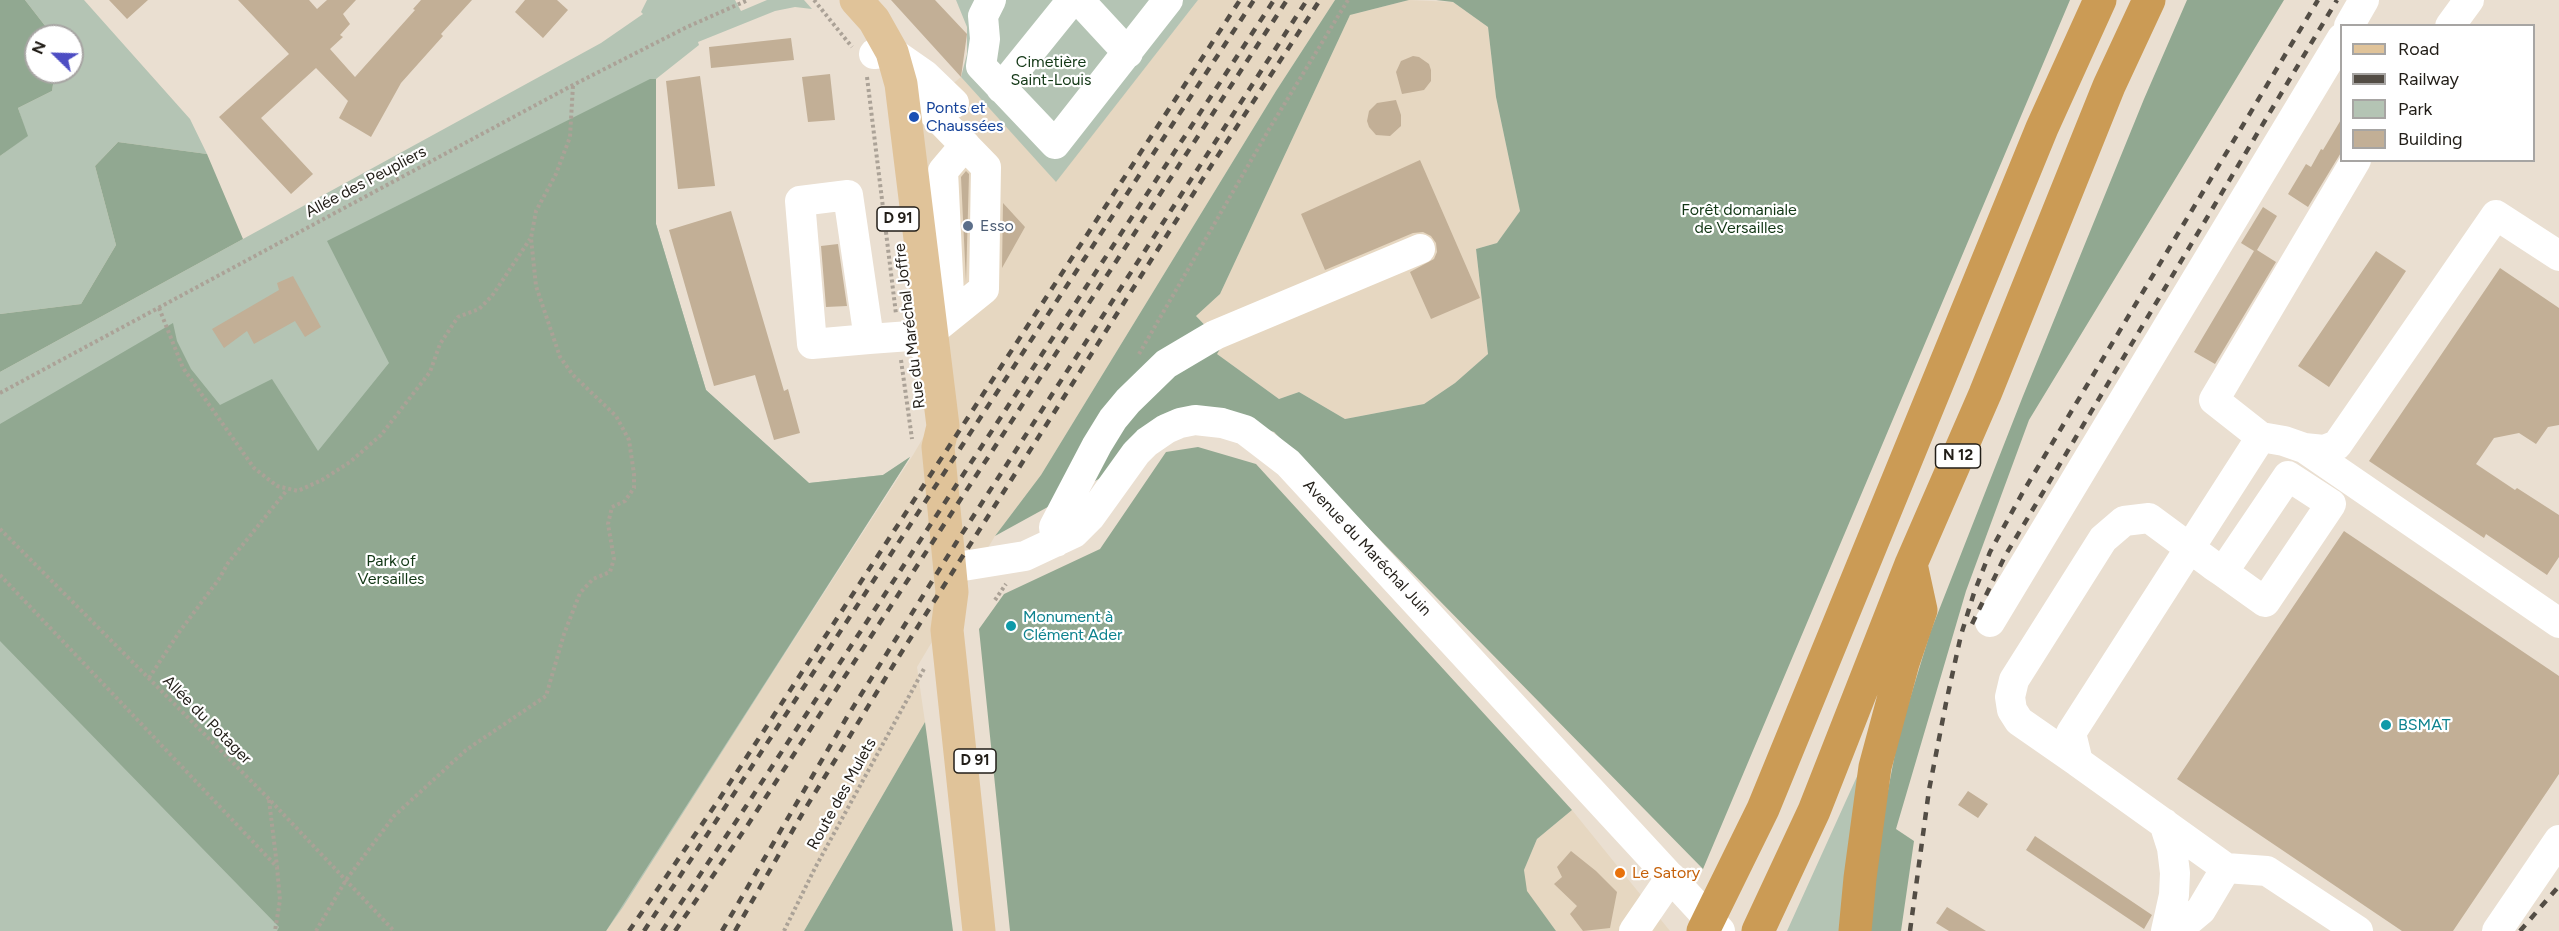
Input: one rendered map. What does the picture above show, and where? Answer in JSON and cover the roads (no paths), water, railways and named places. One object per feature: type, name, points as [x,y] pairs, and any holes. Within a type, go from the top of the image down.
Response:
[{"type":"highway","name":"N 12","points":[[1703,931],[1764,809],[2038,139],[2100,0]]},
{"type":"highway","name":"N 12","points":[[1762,922],[1814,811],[1911,564],[1985,394],[2109,86],[2149,0]]},
{"type":"highway","points":[[1856,931],[1860,878],[1875,767],[1903,663],[1921,610],[1911,564]]},
{"type":"main road","name":"Rue du Maréchal Joffre","points":[[833,2],[874,20],[872,58],[882,82],[918,333],[943,426],[925,444],[958,575]]},
{"type":"main road","name":"Rue du Maréchal Joffre","points":[[872,58],[901,84],[918,333]]},
{"type":"main road","name":"D 91","points":[[958,575],[947,630],[979,931]]},
{"type":"main road","name":"D 91","points":[[958,575],[963,659],[994,931]]},
{"type":"street","points":[[991,0],[983,16],[985,39],[981,66],[1055,144],[1168,0]]},
{"type":"street","points":[[1001,88],[1071,0]]},
{"type":"street","points":[[1079,0],[1128,53]]},
{"type":"street","points":[[2350,24],[2364,0]]},
{"type":"street","points":[[2451,24],[2469,0]]},
{"type":"street","points":[[1990,622],[2340,41]]},
{"type":"street","points":[[872,58],[926,75],[954,103]]},
{"type":"street","points":[[901,84],[912,91],[986,167],[984,289],[918,333],[812,344],[800,201],[848,195],[918,333]]},
{"type":"street","points":[[918,333],[943,171],[965,145]]},
{"type":"street","points":[[2355,162],[2214,400],[2261,437],[2284,441],[2304,448],[2325,450],[2337,446],[2496,214],[2559,256]]},
{"type":"street","points":[[1056,542],[1054,527],[1113,419],[1166,364],[1215,335],[1420,249]]},
{"type":"street","name":"Avenue du Maréchal Juin","points":[[958,575],[1025,556],[1074,533],[1090,517],[1136,453],[1166,429],[1195,420],[1222,423],[1245,430],[1288,463],[1720,931]]},
{"type":"street","points":[[2078,762],[2072,733],[2261,437]]},
{"type":"street","points":[[2304,448],[2559,623]]},
{"type":"street","points":[[2223,572],[2150,518],[2124,521],[2103,539],[2014,680],[2010,697],[2012,710],[2019,721],[2226,868],[2267,871],[2358,931]]},
{"type":"street","points":[[2164,823],[2172,848],[2175,873],[2174,895],[2166,931]]},
{"type":"street","points":[[2497,931],[2559,840]]},
{"type":"street","points":[[2176,931],[2200,910],[2226,868]]},
{"type":"street","points":[[1634,931],[1671,877]]},
{"type":"railway","points":[[629,931],[718,801],[1240,0]]},
{"type":"railway","points":[[644,931],[1254,0]]},
{"type":"railway","points":[[662,931],[1274,0]]},
{"type":"railway","points":[[675,931],[747,826],[1287,0]]},
{"type":"railway","points":[[722,931],[847,717],[956,543],[1307,0]]},
{"type":"railway","points":[[735,931],[805,809],[896,661],[1211,166],[1320,0]]},
{"type":"railway","points":[[1910,931],[1929,790],[1946,703],[1961,635],[1990,552],[2023,492],[2318,0]]},
{"type":"railway","points":[[1972,624],[2005,556],[2337,0]]},
{"type":"railway","points":[[2520,931],[2559,886]]},
{"type":"place","name":"Ponts et Chaussées","points":[[914,117]]},
{"type":"place","name":"Esso","points":[[968,226]]},
{"type":"place","name":"Monument à Clément Ader","points":[[1011,626]]},
{"type":"place","name":"BSMAT","points":[[2386,725]]},
{"type":"place","name":"Le Satory","points":[[1620,873]]},
{"type":"park label","name":"Cimetière Saint-Louis","points":[[1051,71]]},
{"type":"park label","name":"Forêt domaniale de Versailles","points":[[1739,219]]},
{"type":"park label","name":"Park of Versailles","points":[[391,570]]}]
